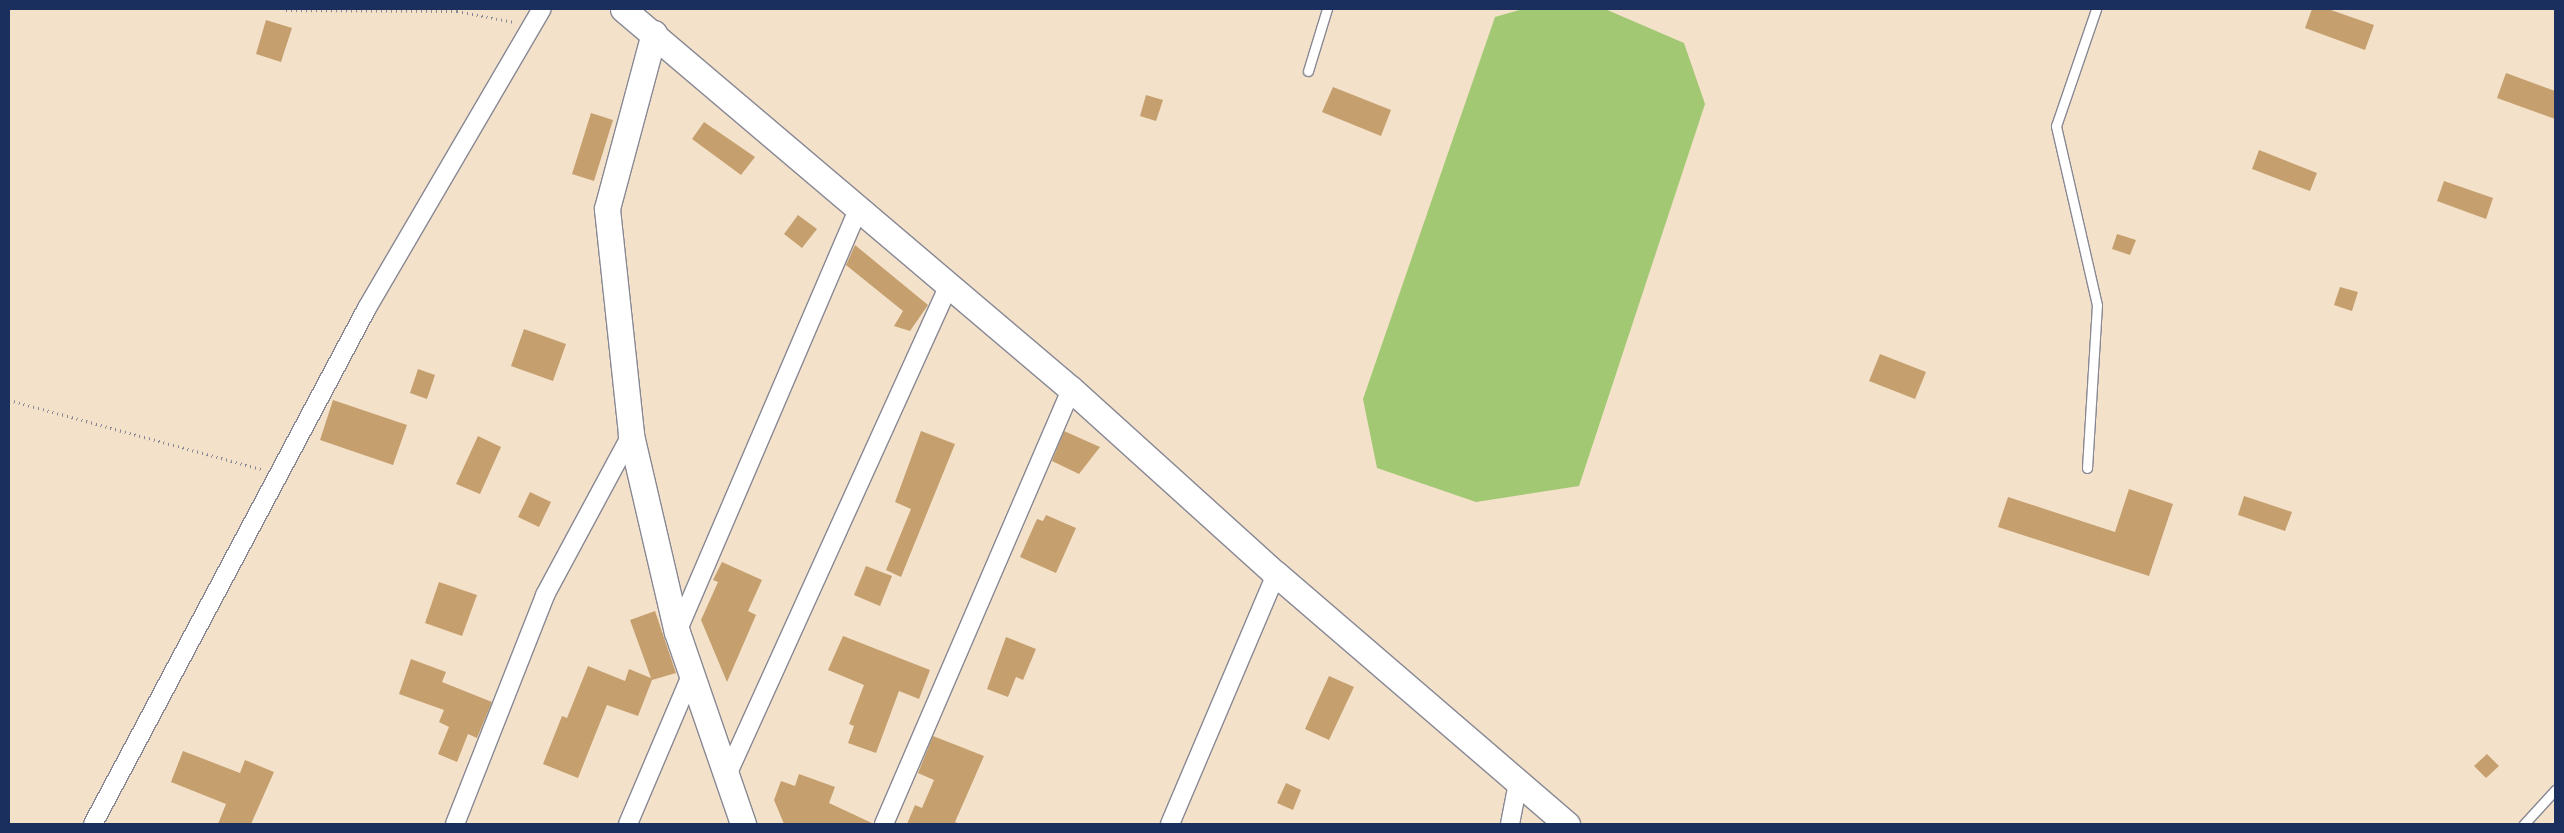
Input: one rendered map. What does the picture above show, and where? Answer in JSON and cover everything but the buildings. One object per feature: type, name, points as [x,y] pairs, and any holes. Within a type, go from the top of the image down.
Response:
[{"type":"street","points":[[93,824],[367,308],[542,9]]},
{"type":"street","points":[[623,9],[654,33],[1071,389],[1276,574],[1567,824]]},
{"type":"street","points":[[654,33],[607,209],[631,434],[677,632],[693,671],[743,824]]},
{"type":"street","points":[[677,632],[859,208]]},
{"type":"street","points":[[727,775],[949,285]]},
{"type":"street","points":[[884,824],[1071,389]]},
{"type":"street","points":[[455,824],[545,595],[631,434]]},
{"type":"street","points":[[1170,824],[1276,574]]},
{"type":"street","points":[[628,824],[693,671]]},
{"type":"street","points":[[1510,824],[1518,783]]},
{"type":"lane","points":[[1308,71],[1327,9]]},
{"type":"lane","points":[[2087,468],[2097,305],[2056,126],[2096,9]]},
{"type":"lane","points":[[2524,824],[2555,790]]},
{"type":"path","points":[[286,10],[457,11],[508,19],[530,30]]},
{"type":"path","points":[[9,400],[279,474]]},
{"type":"green space","points":[[1523,9],[1605,9],[1684,43],[1705,104],[1579,486],[1476,502],[1377,468],[1363,399],[1495,17]]}]
